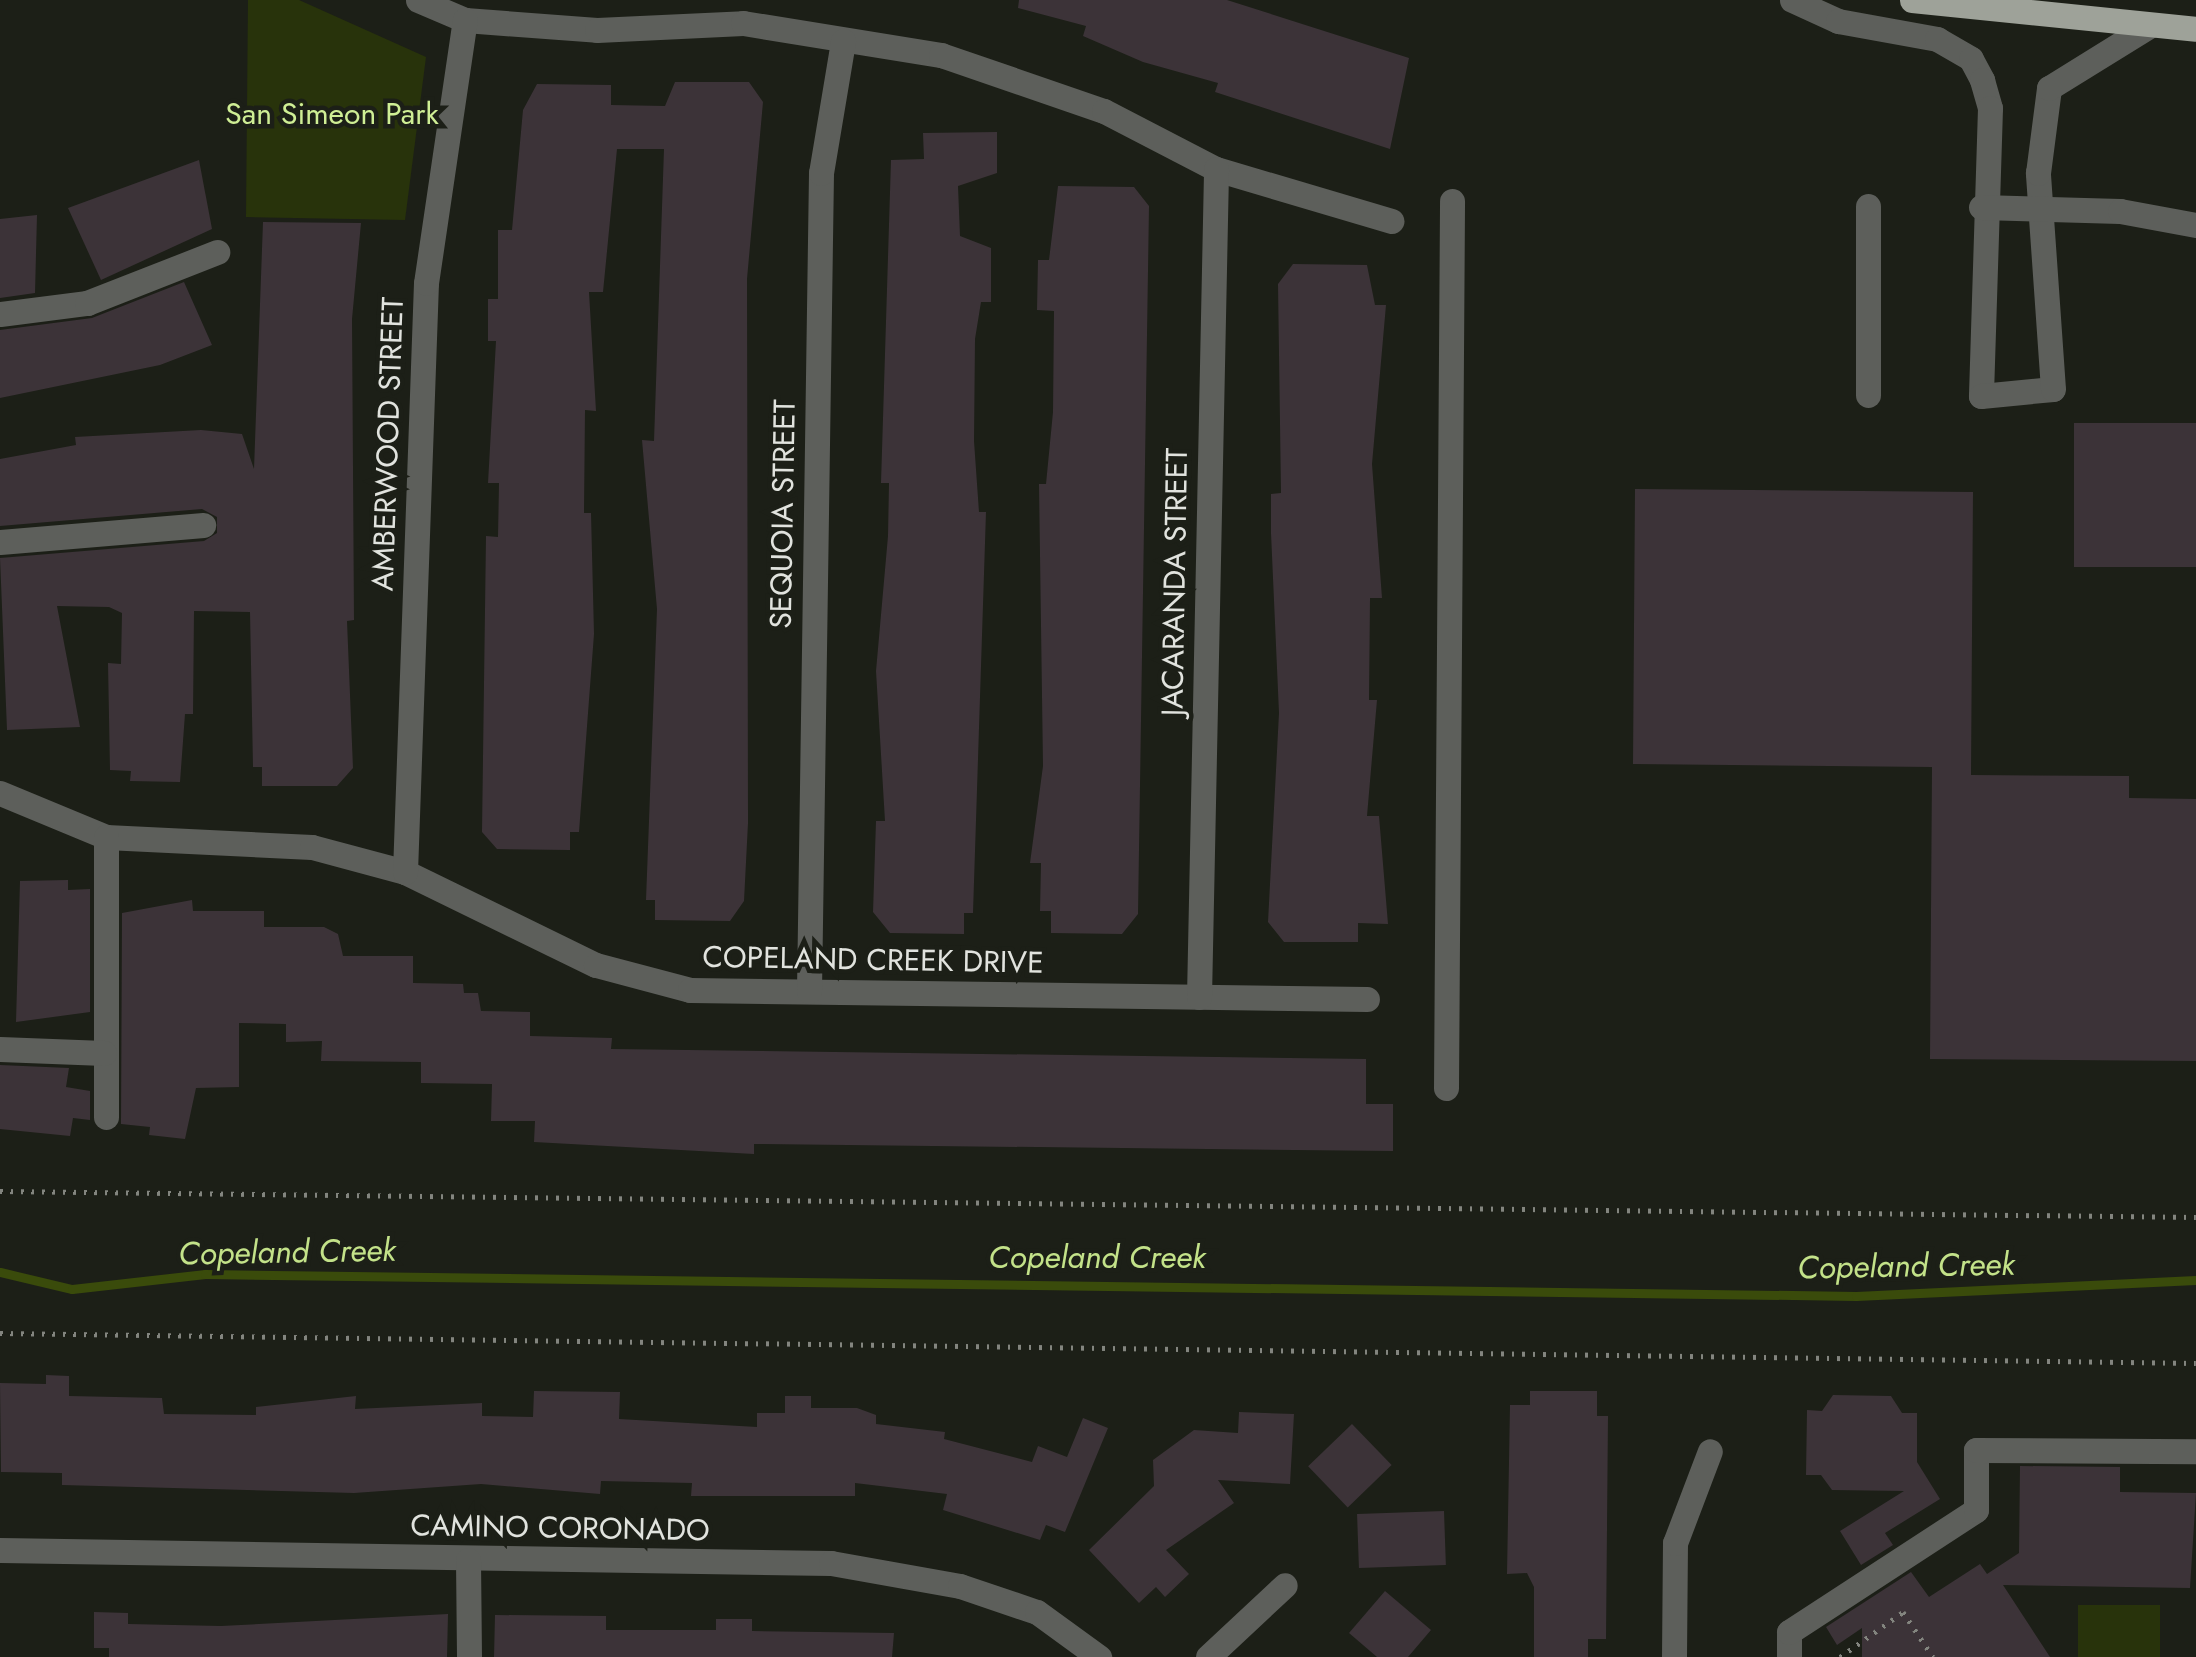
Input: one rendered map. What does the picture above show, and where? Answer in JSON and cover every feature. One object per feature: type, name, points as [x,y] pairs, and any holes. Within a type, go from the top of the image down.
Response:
[{"type":"main road","points":[[1912,0],[2196,29]]},
{"type":"street","points":[[418,0],[465,20],[597,30],[743,23],[977,67],[1104,111],[1216,169],[1391,220]]},
{"type":"street","points":[[1792,0],[1838,21],[1937,40],[1971,59],[1990,108],[1981,207],[1981,396],[2053,389],[2047,208],[2038,173],[2049,88],[2149,26]]},
{"type":"street","name":"AMBERWOOD STREET","points":[[406,872],[426,283],[465,20]]},
{"type":"street","name":"SEQUOIA STREET","points":[[809,991],[821,173],[843,40]]},
{"type":"street","name":"JACARANDA STREET","points":[[1199,997],[1216,169]]},
{"type":"street","points":[[1446,1088],[1452,202]]},
{"type":"street","points":[[1868,206],[1868,395]]},
{"type":"street","points":[[1981,207],[2047,208],[2196,225]]},
{"type":"street","points":[[0,314],[87,303],[217,252]]},
{"type":"street","points":[[0,542],[203,525]]},
{"type":"street","name":"COPELAND CREEK DRIVE","points":[[0,793],[106,838],[312,847],[406,872],[596,965],[690,990],[1367,999]]},
{"type":"street","points":[[106,838],[106,1117]]},
{"type":"street","points":[[0,1049],[104,1053]]},
{"type":"street","points":[[1789,1657],[1789,1632],[1976,1510],[1976,1450],[2196,1451]]},
{"type":"street","points":[[1674,1657],[1675,1544],[1710,1451]]},
{"type":"street","name":"CAMINO CORONADO","points":[[0,1550],[832,1563],[960,1586],[1037,1612],[1099,1657]]},
{"type":"street","points":[[468,1560],[468,1657]]},
{"type":"street","points":[[1208,1657],[1285,1585]]},
{"type":"path","points":[[0,1191],[2196,1217]]},
{"type":"path","points":[[0,1333],[2196,1362]]},
{"type":"path","points":[[1840,1657],[1903,1612],[1933,1657]]},
{"type":"green space","name":"San Simeon Park","points":[[248,0],[299,0],[426,57],[405,220],[246,217]]},
{"type":"green space","points":[[2078,1605],[2160,1605],[2160,1657],[2078,1657]]},
{"type":"building","points":[[1019,0],[1227,0],[1409,58],[1390,149],[1215,92],[1218,83],[1143,62],[1083,36],[1086,26],[1018,8]]},
{"type":"building","points":[[675,82],[749,82],[763,102],[747,279],[748,823],[744,901],[730,921],[655,920],[655,900],[646,900],[657,609],[642,440],[654,441],[664,149],[617,149],[603,292],[589,292],[596,411],[585,410],[584,513],[591,513],[594,634],[579,832],[570,832],[570,850],[497,849],[482,832],[486,536],[498,537],[499,483],[488,483],[496,341],[488,341],[488,299],[498,299],[498,230],[512,230],[523,110],[537,84],[611,85],[611,105],[665,106]]},
{"type":"building","points":[[997,132],[997,173],[958,186],[960,236],[991,248],[991,302],[981,302],[975,339],[974,441],[979,512],[986,512],[973,913],[964,913],[964,934],[890,933],[873,912],[876,821],[885,821],[876,671],[888,536],[889,483],[881,483],[891,160],[924,159],[923,133]]},
{"type":"building","points":[[199,160],[212,229],[101,280],[68,208]]},
{"type":"building","points":[[1058,186],[1134,187],[1149,206],[1138,914],[1122,934],[1051,933],[1051,911],[1040,911],[1041,863],[1030,863],[1043,766],[1039,484],[1046,484],[1053,412],[1054,311],[1037,310],[1038,260],[1049,260]]},
{"type":"building","points":[[37,215],[35,293],[0,298],[0,219]]},
{"type":"building","points":[[263,222],[361,223],[352,319],[354,620],[347,621],[353,768],[337,786],[262,786],[262,767],[253,767],[250,612],[194,611],[193,714],[185,714],[180,782],[130,781],[131,771],[110,770],[108,663],[121,664],[122,613],[109,607],[57,606],[80,727],[7,730],[0,558],[204,541],[217,533],[217,517],[202,509],[0,526],[0,459],[76,445],[75,437],[201,430],[242,434],[254,469]]},
{"type":"building","points":[[1293,264],[1367,265],[1375,305],[1386,305],[1372,464],[1382,598],[1370,598],[1369,700],[1377,700],[1367,816],[1379,816],[1388,924],[1358,923],[1358,942],[1284,942],[1268,922],[1279,713],[1271,533],[1271,494],[1281,493],[1278,284]]},
{"type":"building","points":[[184,282],[212,345],[160,365],[0,398],[0,330],[92,318]]},
{"type":"building","points":[[2074,423],[2196,423],[2196,567],[2074,567]]},
{"type":"building","points":[[1635,489],[1973,492],[1971,775],[2129,776],[2129,798],[2196,799],[2196,1061],[1930,1059],[1932,767],[1633,764]]},
{"type":"building","points":[[68,880],[68,890],[90,889],[90,1012],[16,1022],[20,881]]},
{"type":"building","points":[[192,900],[193,911],[264,911],[264,927],[324,927],[338,934],[343,956],[413,956],[413,983],[463,984],[464,993],[478,993],[481,1011],[530,1012],[530,1036],[612,1038],[611,1049],[1366,1059],[1366,1104],[1393,1104],[1393,1151],[754,1144],[754,1154],[534,1142],[535,1121],[491,1121],[492,1084],[421,1083],[421,1062],[321,1061],[322,1041],[286,1042],[286,1024],[239,1023],[239,1087],[196,1088],[185,1139],[149,1135],[150,1127],[121,1124],[122,913]]},
{"type":"building","points":[[0,1065],[69,1068],[66,1087],[90,1091],[90,1120],[73,1118],[70,1136],[0,1129]]},
{"type":"building","points":[[46,1375],[69,1376],[69,1396],[162,1398],[164,1414],[256,1415],[256,1407],[356,1396],[355,1409],[482,1403],[482,1416],[533,1417],[534,1391],[620,1392],[619,1419],[757,1427],[757,1413],[785,1413],[785,1396],[811,1396],[811,1408],[857,1408],[876,1415],[876,1424],[945,1432],[944,1439],[1032,1462],[1038,1446],[1067,1457],[1083,1418],[1108,1428],[1065,1532],[1046,1525],[1040,1540],[943,1510],[947,1494],[855,1483],[855,1496],[691,1496],[692,1483],[601,1481],[600,1494],[481,1484],[354,1493],[62,1485],[62,1473],[1,1472],[0,1383],[46,1384]]},
{"type":"building","points":[[1530,1391],[1597,1391],[1597,1416],[1608,1416],[1606,1639],[1588,1639],[1588,1657],[1534,1657],[1534,1587],[1527,1573],[1507,1574],[1510,1405],[1530,1405]]},
{"type":"building","points":[[1833,1395],[1891,1396],[1902,1413],[1917,1413],[1917,1462],[1940,1499],[1885,1533],[1893,1545],[1861,1565],[1840,1531],[1904,1491],[1832,1490],[1821,1475],[1806,1475],[1807,1410],[1822,1411]]},
{"type":"building","points":[[1239,1412],[1294,1414],[1290,1484],[1218,1480],[1234,1503],[1166,1550],[1189,1574],[1165,1597],[1156,1587],[1139,1603],[1089,1550],[1154,1486],[1153,1460],[1194,1430],[1238,1433]]},
{"type":"building","points":[[1352,1424],[1392,1465],[1348,1507],[1308,1466]]},
{"type":"building","points":[[2020,1466],[2120,1467],[2120,1492],[2196,1493],[2190,1588],[2003,1585],[2050,1657],[1862,1657],[1862,1628],[1837,1645],[1826,1627],[1911,1572],[1929,1597],[1980,1564],[1987,1574],[2019,1553]]},
{"type":"building","points":[[1444,1511],[1446,1565],[1359,1568],[1357,1514]]},
{"type":"building","points":[[1385,1591],[1431,1630],[1408,1657],[1377,1657],[1349,1633]]},
{"type":"building","points":[[94,1612],[128,1613],[128,1624],[221,1626],[448,1614],[447,1657],[109,1657],[109,1648],[94,1648]]},
{"type":"building","points":[[495,1615],[606,1616],[606,1630],[716,1630],[716,1619],[752,1619],[752,1631],[894,1633],[892,1657],[494,1657]]},
{"type":"waterway","name":"Copeland Creek","points":[[0,1272],[72,1289],[205,1274],[1856,1296],[2196,1280]]}]
